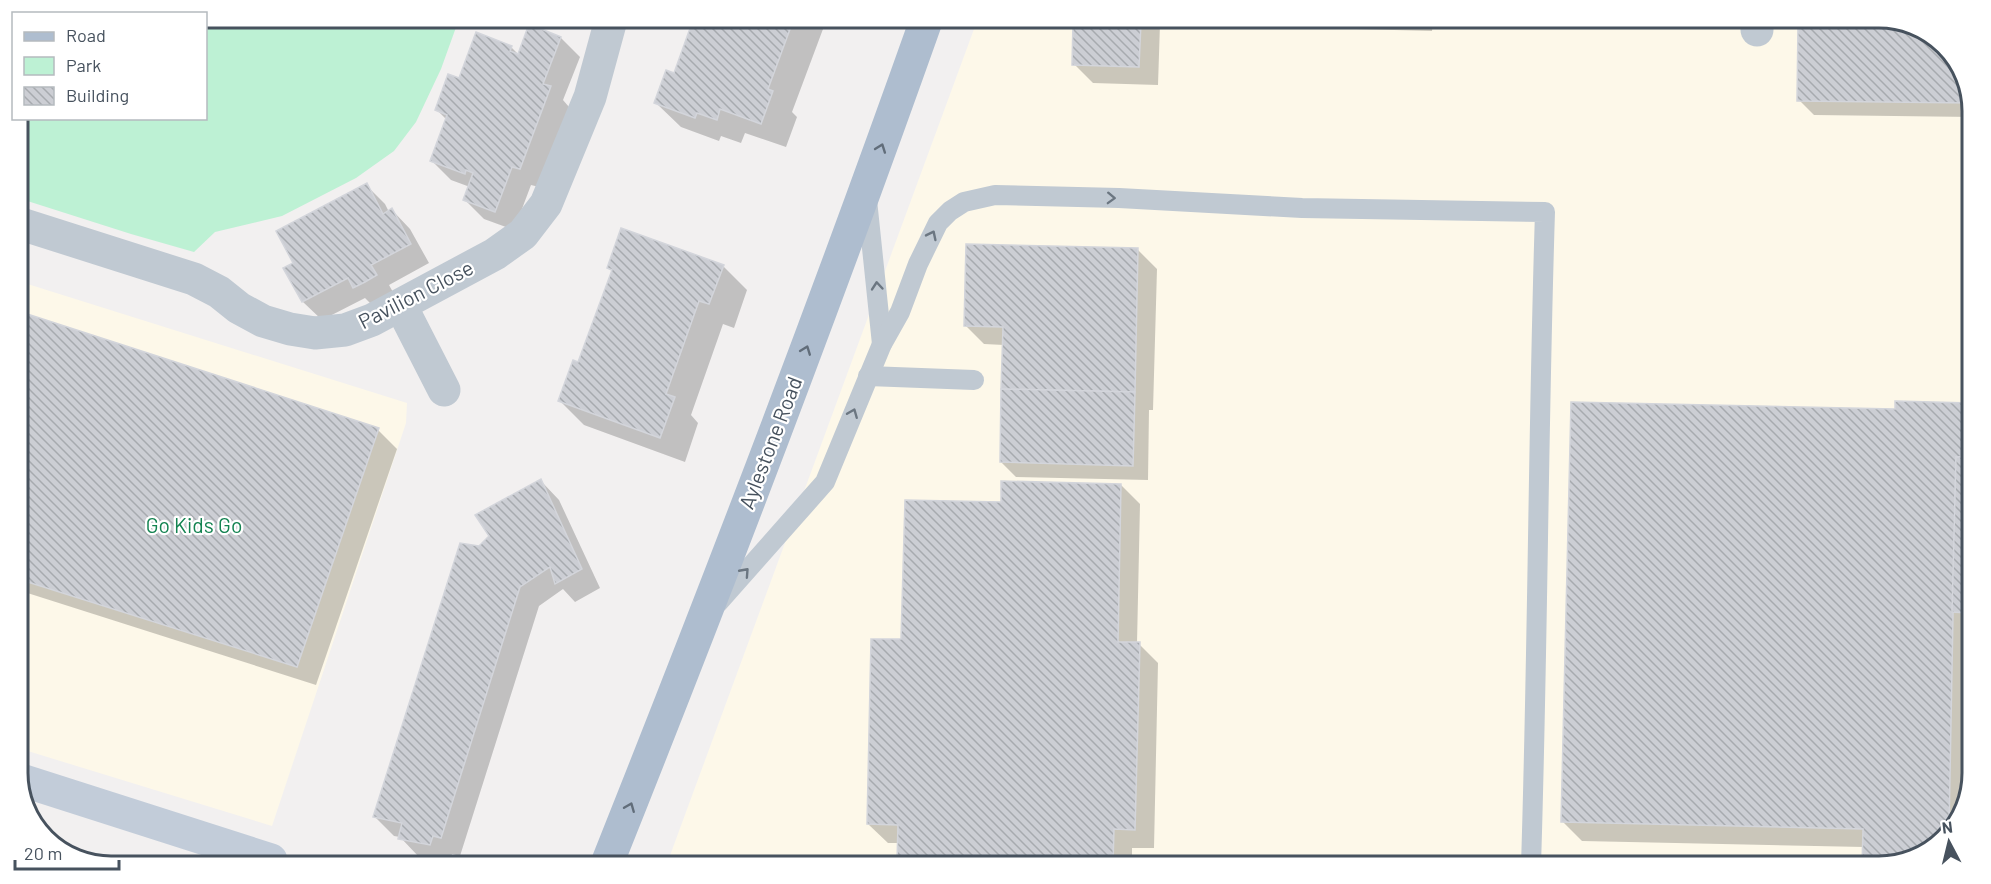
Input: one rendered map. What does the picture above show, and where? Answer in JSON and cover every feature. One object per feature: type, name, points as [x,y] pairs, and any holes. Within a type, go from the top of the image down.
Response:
[{"type":"main road","name":"Aylestone Road","points":[[610,856],[706,616],[866,191],[924,28]]},
{"type":"street","name":"Pavilion Close","points":[[29,226],[194,279],[219,292],[239,308],[263,321],[315,333],[345,330],[401,306],[495,254],[523,234],[546,204],[590,97],[609,28]]},
{"type":"street","points":[[401,306],[444,390]]},
{"type":"street","points":[[29,783],[259,856]]},
{"type":"lane","points":[[866,191],[882,344]]},
{"type":"lane","points":[[706,616],[825,482],[868,376],[900,312],[918,264],[938,223],[964,202],[979,197],[1017,195],[1302,208],[1545,212],[1531,856]]},
{"type":"lane","points":[[868,376],[974,380]]},
{"type":"shaded area","points":[[974,28],[1880,28],[1911,35],[1938,53],[1956,80],[1962,106],[1961,789],[1952,812],[1919,812],[1919,845],[1901,853],[1880,856],[670,856]]},
{"type":"shaded area","points":[[29,284],[407,403],[406,423],[272,826],[29,751]]},
{"type":"green space","points":[[207,28],[456,28],[441,69],[416,122],[394,151],[356,178],[282,216],[215,232],[194,252],[29,202],[29,120],[207,120]]},
{"type":"building","points":[[528,28],[539,28],[561,37],[543,84],[551,86],[520,169],[512,167],[495,212],[463,200],[473,173],[466,170],[465,174],[430,161],[447,115],[435,110],[448,74],[459,78],[476,32],[512,46],[510,51],[518,54]]},
{"type":"building","points":[[690,28],[790,28],[768,89],[773,91],[761,124],[720,109],[717,120],[697,113],[695,118],[654,103],[666,70],[674,73]]},
{"type":"building","points":[[1073,28],[1141,28],[1139,67],[1072,65]]},
{"type":"building","points":[[1798,28],[1880,28],[1911,35],[1938,53],[1956,80],[1962,103],[1797,101]]},
{"type":"building","points":[[367,183],[383,214],[392,208],[411,244],[371,265],[377,275],[365,282],[353,288],[348,278],[302,302],[283,268],[293,263],[276,231]]},
{"type":"building","points":[[621,228],[724,265],[709,304],[699,301],[666,394],[675,397],[660,438],[558,401],[573,360],[578,362],[612,270],[607,268]]},
{"type":"building","points":[[966,244],[1138,248],[1135,392],[1001,389],[1003,327],[964,326]]},
{"type":"building","points":[[29,315],[379,428],[297,667],[29,582]]},
{"type":"building","points":[[1001,389],[1135,392],[1133,466],[1000,462]]},
{"type":"building","points":[[1895,401],[1962,403],[1962,457],[1956,457],[1949,812],[1919,812],[1919,845],[1891,855],[1862,856],[1863,829],[1561,822],[1571,402],[1895,409]]},
{"type":"building","points":[[1956,457],[1962,457],[1962,613],[1952,612]]},
{"type":"building","points":[[541,479],[582,569],[555,584],[550,567],[520,587],[441,838],[433,836],[430,845],[398,839],[402,823],[373,817],[460,543],[479,546],[489,536],[475,515]]},
{"type":"building","points":[[1001,481],[1121,484],[1118,642],[1140,642],[1135,830],[1114,829],[1113,856],[897,856],[898,825],[867,824],[871,639],[901,639],[905,500],[1001,502]]},
{"type":"park label","name":"Go Kids Go","points":[[194,526]]}]
